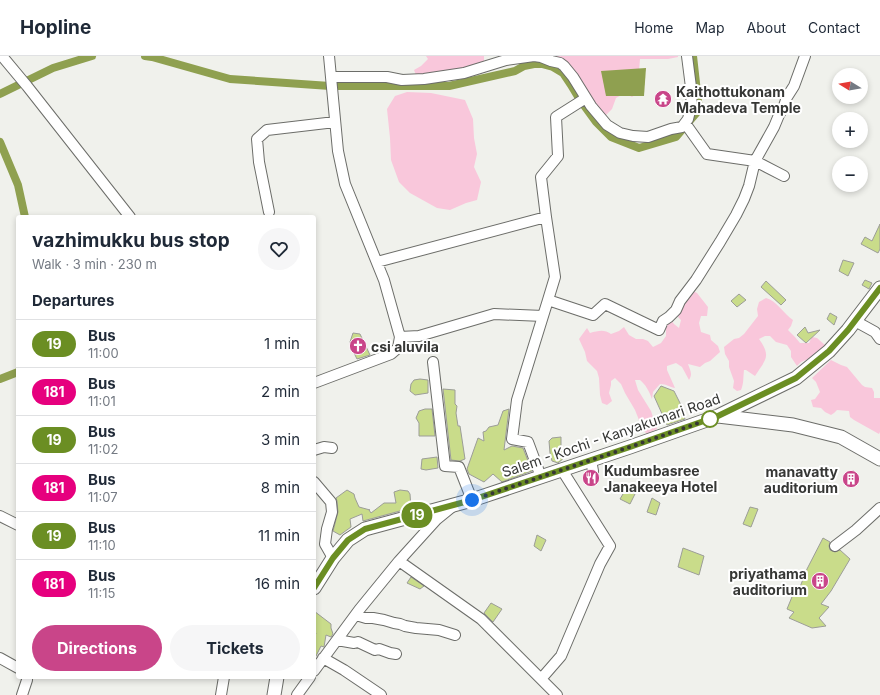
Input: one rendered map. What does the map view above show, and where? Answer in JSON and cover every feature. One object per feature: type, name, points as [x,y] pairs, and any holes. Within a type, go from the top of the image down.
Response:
[{"type":"main road","name":"Salem - Kochi - Kanyakumari Road","points":[[316,585],[333,558],[348,540],[365,529],[456,505],[562,470],[592,466],[718,416],[796,378],[829,351],[856,321],[880,288]]},
{"type":"main road","points":[[718,416],[794,425],[841,437],[880,459]]},
{"type":"main road","points":[[274,695],[277,679]]},
{"type":"street","points":[[2,56],[128,215]]},
{"type":"street","points":[[316,382],[391,354],[398,348],[400,337],[384,280],[345,184],[338,151],[329,56]]},
{"type":"street","points":[[332,77],[387,77],[402,80],[424,79],[464,73],[506,60],[534,56],[541,57],[560,63],[573,77],[591,106],[607,125],[620,133],[633,136],[648,136],[682,126],[688,119],[692,95],[687,56]]},
{"type":"street","points":[[548,300],[593,315],[605,304],[659,330],[663,320],[669,317],[676,310],[680,301],[696,280],[720,242],[744,199],[755,161],[794,86],[805,56]]},
{"type":"street","points":[[541,477],[528,442],[512,439],[517,400],[555,277],[540,177],[558,156],[556,117],[586,98]]},
{"type":"street","points":[[268,212],[259,162],[257,139],[267,130],[335,122]]},
{"type":"street","points":[[685,123],[707,154],[755,161],[784,176]]},
{"type":"street","points":[[377,262],[546,217]]},
{"type":"street","points":[[400,337],[419,336],[494,314],[543,316]]},
{"type":"street","points":[[856,321],[875,332],[880,339]]},
{"type":"street","points":[[433,362],[445,466],[459,467],[472,500]]},
{"type":"street","points":[[316,449],[324,447],[332,448]]},
{"type":"street","points":[[541,679],[561,656],[600,564],[610,546],[562,470]]},
{"type":"street","points":[[316,484],[331,502],[332,512],[327,529],[325,544],[333,558]]},
{"type":"street","points":[[316,668],[399,561],[437,519],[456,505]]},
{"type":"street","points":[[835,546],[856,530],[880,508]]},
{"type":"street","points":[[1,519],[16,524]]},
{"type":"street","points":[[399,561],[481,619],[557,695]]},
{"type":"street","points":[[356,615],[384,620],[404,626],[439,630],[455,635]]},
{"type":"street","points":[[337,640],[354,643],[358,642],[375,650],[379,649],[396,654]]},
{"type":"street","points":[[0,658],[16,667]]},
{"type":"street","points":[[323,658],[344,670],[376,693]]},
{"type":"street","points":[[22,695],[27,679]]},
{"type":"street","points":[[221,695],[223,679]]},
{"type":"street","points":[[297,695],[309,679]]},
{"type":"shaded area","points":[[426,56],[484,56],[484,62],[471,68],[416,75],[414,70],[428,59]]},
{"type":"shaded area","points":[[547,56],[678,57],[668,59],[640,59],[637,93],[632,97],[625,93],[616,98],[612,109],[605,116],[595,107],[591,98]]},
{"type":"shaded area","points":[[646,68],[644,96],[606,96],[601,71]]},
{"type":"shaded area","points":[[407,92],[431,93],[465,100],[473,119],[477,154],[474,167],[481,182],[477,200],[450,210],[437,208],[410,193],[399,182],[391,160],[387,109],[395,96]]},
{"type":"shaded area","points":[[693,291],[697,293],[708,307],[707,316],[701,316],[699,323],[701,332],[710,335],[711,340],[718,346],[720,352],[700,367],[688,364],[691,374],[689,380],[682,367],[676,363],[667,366],[667,370],[675,388],[660,384],[653,392],[652,399],[644,384],[640,380],[635,380],[638,390],[651,411],[657,429],[647,434],[643,430],[635,410],[621,384],[615,378],[611,381],[609,393],[612,401],[607,405],[602,403],[597,371],[587,361],[579,339],[587,328],[590,333],[603,331],[611,334],[624,327],[629,335],[636,339],[648,341],[653,347],[661,343],[666,336],[666,327],[671,320],[679,328],[681,320],[678,317],[681,308]]},
{"type":"shaded area","points":[[766,298],[774,302],[793,320],[788,330],[800,343],[809,343],[812,337],[817,338],[826,346],[815,356],[801,362],[797,366],[791,357],[791,351],[787,345],[776,342],[770,336],[765,336],[759,339],[765,350],[766,358],[755,376],[744,370],[741,390],[737,391],[733,388],[734,381],[724,347],[734,339],[739,338],[744,334],[758,316],[757,309],[759,302]]},
{"type":"shaded area","points":[[831,360],[847,367],[862,385],[872,388],[874,398],[880,398],[879,434],[850,417],[849,411],[837,410],[831,415],[821,408],[813,407],[811,400],[815,399],[820,392],[816,382],[812,378]]},
{"type":"building","points":[[880,224],[880,249],[878,253],[861,244],[865,237],[872,241]]},
{"type":"building","points":[[843,260],[854,263],[848,276],[839,271]]},
{"type":"building","points":[[865,280],[872,283],[869,289],[862,285]]},
{"type":"building","points":[[766,281],[786,300],[781,305],[761,287]]},
{"type":"building","points":[[739,294],[746,300],[737,307],[731,301]]},
{"type":"building","points":[[830,313],[837,317],[834,325],[827,319]]},
{"type":"building","points":[[805,327],[808,333],[820,330],[806,343],[797,335]]},
{"type":"building","name":"csi aluvila","points":[[353,333],[360,334],[370,355],[357,359],[350,342]]},
{"type":"building","points":[[414,380],[428,380],[428,393],[415,395],[410,391],[411,384]]},
{"type":"building","points":[[661,386],[674,391],[681,405],[685,419],[667,425],[654,396]]},
{"type":"building","points":[[443,389],[455,390],[455,404],[457,406],[456,413],[458,426],[460,426],[465,459],[460,461],[451,460]]},
{"type":"building","points":[[432,409],[435,436],[419,436],[419,423],[416,418],[419,411]]},
{"type":"building","points":[[509,409],[504,450],[512,446],[523,448],[532,471],[502,482],[493,474],[484,482],[469,474],[467,469],[478,438],[484,441],[483,432],[489,427],[498,425],[503,411]]},
{"type":"building","points":[[561,437],[561,446],[564,458],[558,463],[552,461],[549,441],[552,438]]},
{"type":"building","points":[[437,457],[438,468],[426,470],[421,469],[422,459]]},
{"type":"building","name":"manavatty auditorium","points":[[853,470],[856,477],[852,486],[848,487],[845,481]]},
{"type":"building","points":[[626,489],[635,494],[630,504],[620,499]]},
{"type":"building","points":[[347,490],[354,494],[359,507],[370,510],[371,513],[384,503],[396,503],[394,492],[400,490],[408,491],[410,494],[411,508],[363,521],[362,514],[350,519],[351,527],[340,535],[333,531],[338,512],[336,498]]},
{"type":"building","points":[[652,498],[660,503],[656,515],[647,512]]},
{"type":"building","points":[[750,507],[758,509],[751,527],[743,524]]},
{"type":"building","points":[[537,535],[546,540],[541,551],[534,546]]},
{"type":"building","name":"priyathama auditorium","points":[[823,538],[830,542],[830,550],[835,552],[840,550],[850,559],[831,591],[821,604],[829,607],[819,618],[826,626],[812,628],[789,618],[794,612],[787,609],[794,592],[800,587],[807,569]]},
{"type":"building","points":[[683,548],[704,556],[699,575],[678,567]]},
{"type":"building","points":[[411,577],[424,586],[420,589],[407,583]]},
{"type":"building","points":[[491,603],[502,609],[493,622],[484,613]]},
{"type":"building","points":[[316,613],[331,624],[333,634],[331,637],[326,635],[324,647],[321,646],[316,656]]},
{"type":"waterway","points":[[0,94],[53,68],[92,56]]},
{"type":"waterway","points":[[145,56],[230,79],[330,86],[449,86],[515,71],[524,66],[542,64],[553,67],[563,73],[596,122],[611,137],[639,148],[676,137],[699,110],[693,56]]},
{"type":"waterway","points":[[0,142],[18,185],[25,215]]},
{"type":"waterway","points":[[0,379],[16,373]]},
{"type":"bus line","name":"19","points":[[316,585],[333,558],[348,540],[365,529],[456,505],[630,447],[718,416],[796,378],[829,351],[848,330],[880,288]]},
{"type":"place","name":"Kaithottukonam Mahadeva Temple","points":[[663,99]]},
{"type":"place","name":"csi aluvila","points":[[358,346]]},
{"type":"place","name":"Kudumbasree Janakeeya Hotel","points":[[591,478]]},
{"type":"place","name":"manavatty auditorium","points":[[851,479]]},
{"type":"place","name":"priyathama auditorium","points":[[820,581]]},
{"type":"route","points":[[472,500],[710,419]]}]
